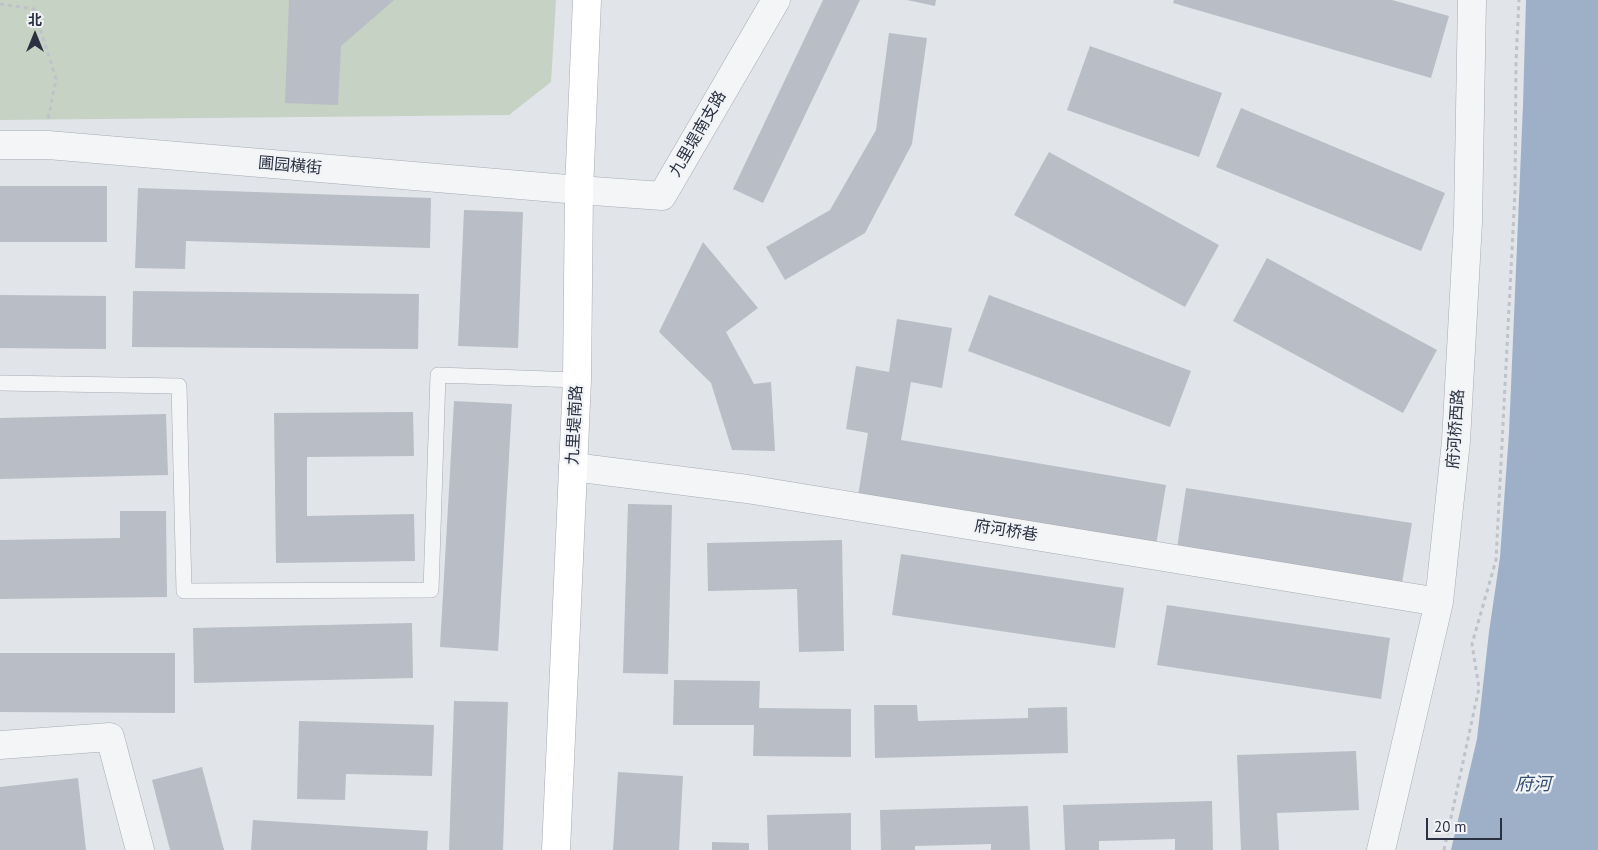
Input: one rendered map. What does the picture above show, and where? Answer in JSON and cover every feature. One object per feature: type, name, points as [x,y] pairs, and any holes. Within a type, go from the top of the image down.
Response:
[{"type":"street","name":"九里堤南路","points":[[556,850],[577,380],[579,190],[587,0]]},
{"type":"street","name":"九里堤南支路","points":[[579,190],[662,196],[776,0]]},
{"type":"street","name":"府河桥西路","points":[[1381,850],[1439,602],[1457,421],[1468,222],[1472,0]]},
{"type":"street","name":"圃园横街","points":[[0,145],[48,145],[579,190]]},
{"type":"street","name":"府河桥巷","points":[[573,467],[747,489],[1439,602]]},
{"type":"street","points":[[0,745],[110,736],[140,850]]},
{"type":"lane","points":[[0,383],[179,386],[184,591],[432,590],[438,375],[577,380]]},
{"type":"path","points":[[1444,850],[1478,688],[1472,644],[1496,560],[1515,192],[1516,61],[1519,0]]},
{"type":"path","points":[[0,4],[34,9],[56,79],[48,117]]},
{"type":"green space","points":[[0,0],[556,0],[551,82],[509,115],[0,120]]},
{"type":"water","name":"府河","points":[[1526,0],[1598,0],[1598,850],[1451,850],[1477,739],[1489,632],[1500,557],[1509,433]]},
{"type":"building","points":[[289,0],[394,0],[341,46],[338,105],[285,103]]},
{"type":"building","points":[[823,0],[860,0],[763,203],[733,189]]},
{"type":"building","points":[[907,0],[936,0],[935,6]]},
{"type":"building","points":[[1174,0],[1392,0],[1449,16],[1431,78],[1173,3]]},
{"type":"building","points":[[889,33],[927,38],[912,144],[865,233],[785,280],[766,247],[830,210],[876,130]]},
{"type":"building","points":[[1090,46],[1222,93],[1199,157],[1067,110]]},
{"type":"building","points":[[1241,108],[1445,193],[1421,251],[1216,167]]},
{"type":"building","points":[[1049,152],[1219,245],[1185,307],[1014,215]]},
{"type":"building","points":[[0,186],[107,186],[107,242],[0,242]]},
{"type":"building","points":[[138,188],[431,198],[430,248],[186,241],[185,269],[135,268]]},
{"type":"building","points":[[464,210],[523,212],[518,348],[458,346]]},
{"type":"building","points":[[703,242],[758,308],[726,332],[754,384],[771,382],[775,451],[732,450],[711,383],[659,332]]},
{"type":"building","points":[[1267,258],[1437,350],[1403,413],[1233,321]]},
{"type":"building","points":[[133,291],[419,294],[418,349],[132,347]]},
{"type":"building","points":[[0,295],[106,296],[106,349],[0,348]]},
{"type":"building","points":[[989,295],[1191,371],[1170,427],[968,351]]},
{"type":"building","points":[[897,319],[952,328],[942,388],[911,382],[901,440],[1166,485],[1156,545],[858,496],[868,433],[846,429],[856,366],[889,372]]},
{"type":"building","points":[[454,401],[512,404],[498,651],[440,647]]},
{"type":"building","points":[[413,412],[414,456],[307,457],[307,516],[414,514],[415,561],[276,563],[274,413]]},
{"type":"building","points":[[166,414],[168,475],[0,479],[0,418]]},
{"type":"building","points":[[1186,488],[1412,523],[1402,583],[1177,548]]},
{"type":"building","points":[[628,504],[672,505],[668,674],[623,673]]},
{"type":"building","points":[[120,511],[166,511],[167,597],[0,599],[0,540],[120,538]]},
{"type":"building","points":[[842,540],[844,651],[799,652],[797,589],[708,591],[707,543]]},
{"type":"building","points":[[901,554],[1124,588],[1115,648],[892,615]]},
{"type":"building","points":[[1167,605],[1390,638],[1381,699],[1157,665]]},
{"type":"building","points":[[412,623],[413,678],[194,683],[193,628]]},
{"type":"building","points":[[0,653],[175,653],[175,713],[0,712]]},
{"type":"building","points":[[674,680],[760,681],[759,708],[851,709],[851,757],[753,756],[754,725],[673,725]]},
{"type":"building","points":[[454,701],[508,702],[503,850],[449,850]]},
{"type":"building","points":[[874,705],[917,705],[918,721],[1028,718],[1028,708],[1067,707],[1068,753],[875,758]]},
{"type":"building","points":[[299,721],[434,725],[432,776],[346,774],[345,800],[297,799]]},
{"type":"building","points":[[1356,751],[1359,810],[1277,813],[1279,850],[1241,850],[1237,755]]},
{"type":"building","points":[[202,767],[224,850],[170,850],[152,780]]},
{"type":"building","points":[[618,772],[683,776],[679,850],[613,850]]},
{"type":"building","points":[[78,778],[86,850],[0,850],[0,787]]},
{"type":"building","points":[[1212,801],[1213,850],[1175,850],[1175,839],[1099,841],[1099,850],[1065,850],[1063,805]]},
{"type":"building","points":[[1028,806],[1030,850],[991,850],[991,844],[915,846],[915,850],[881,850],[880,810]]},
{"type":"building","points":[[851,813],[851,850],[768,850],[767,815]]},
{"type":"building","points":[[253,820],[428,831],[427,850],[251,850]]},
{"type":"building","points":[[712,842],[749,843],[749,850],[712,850]]}]
